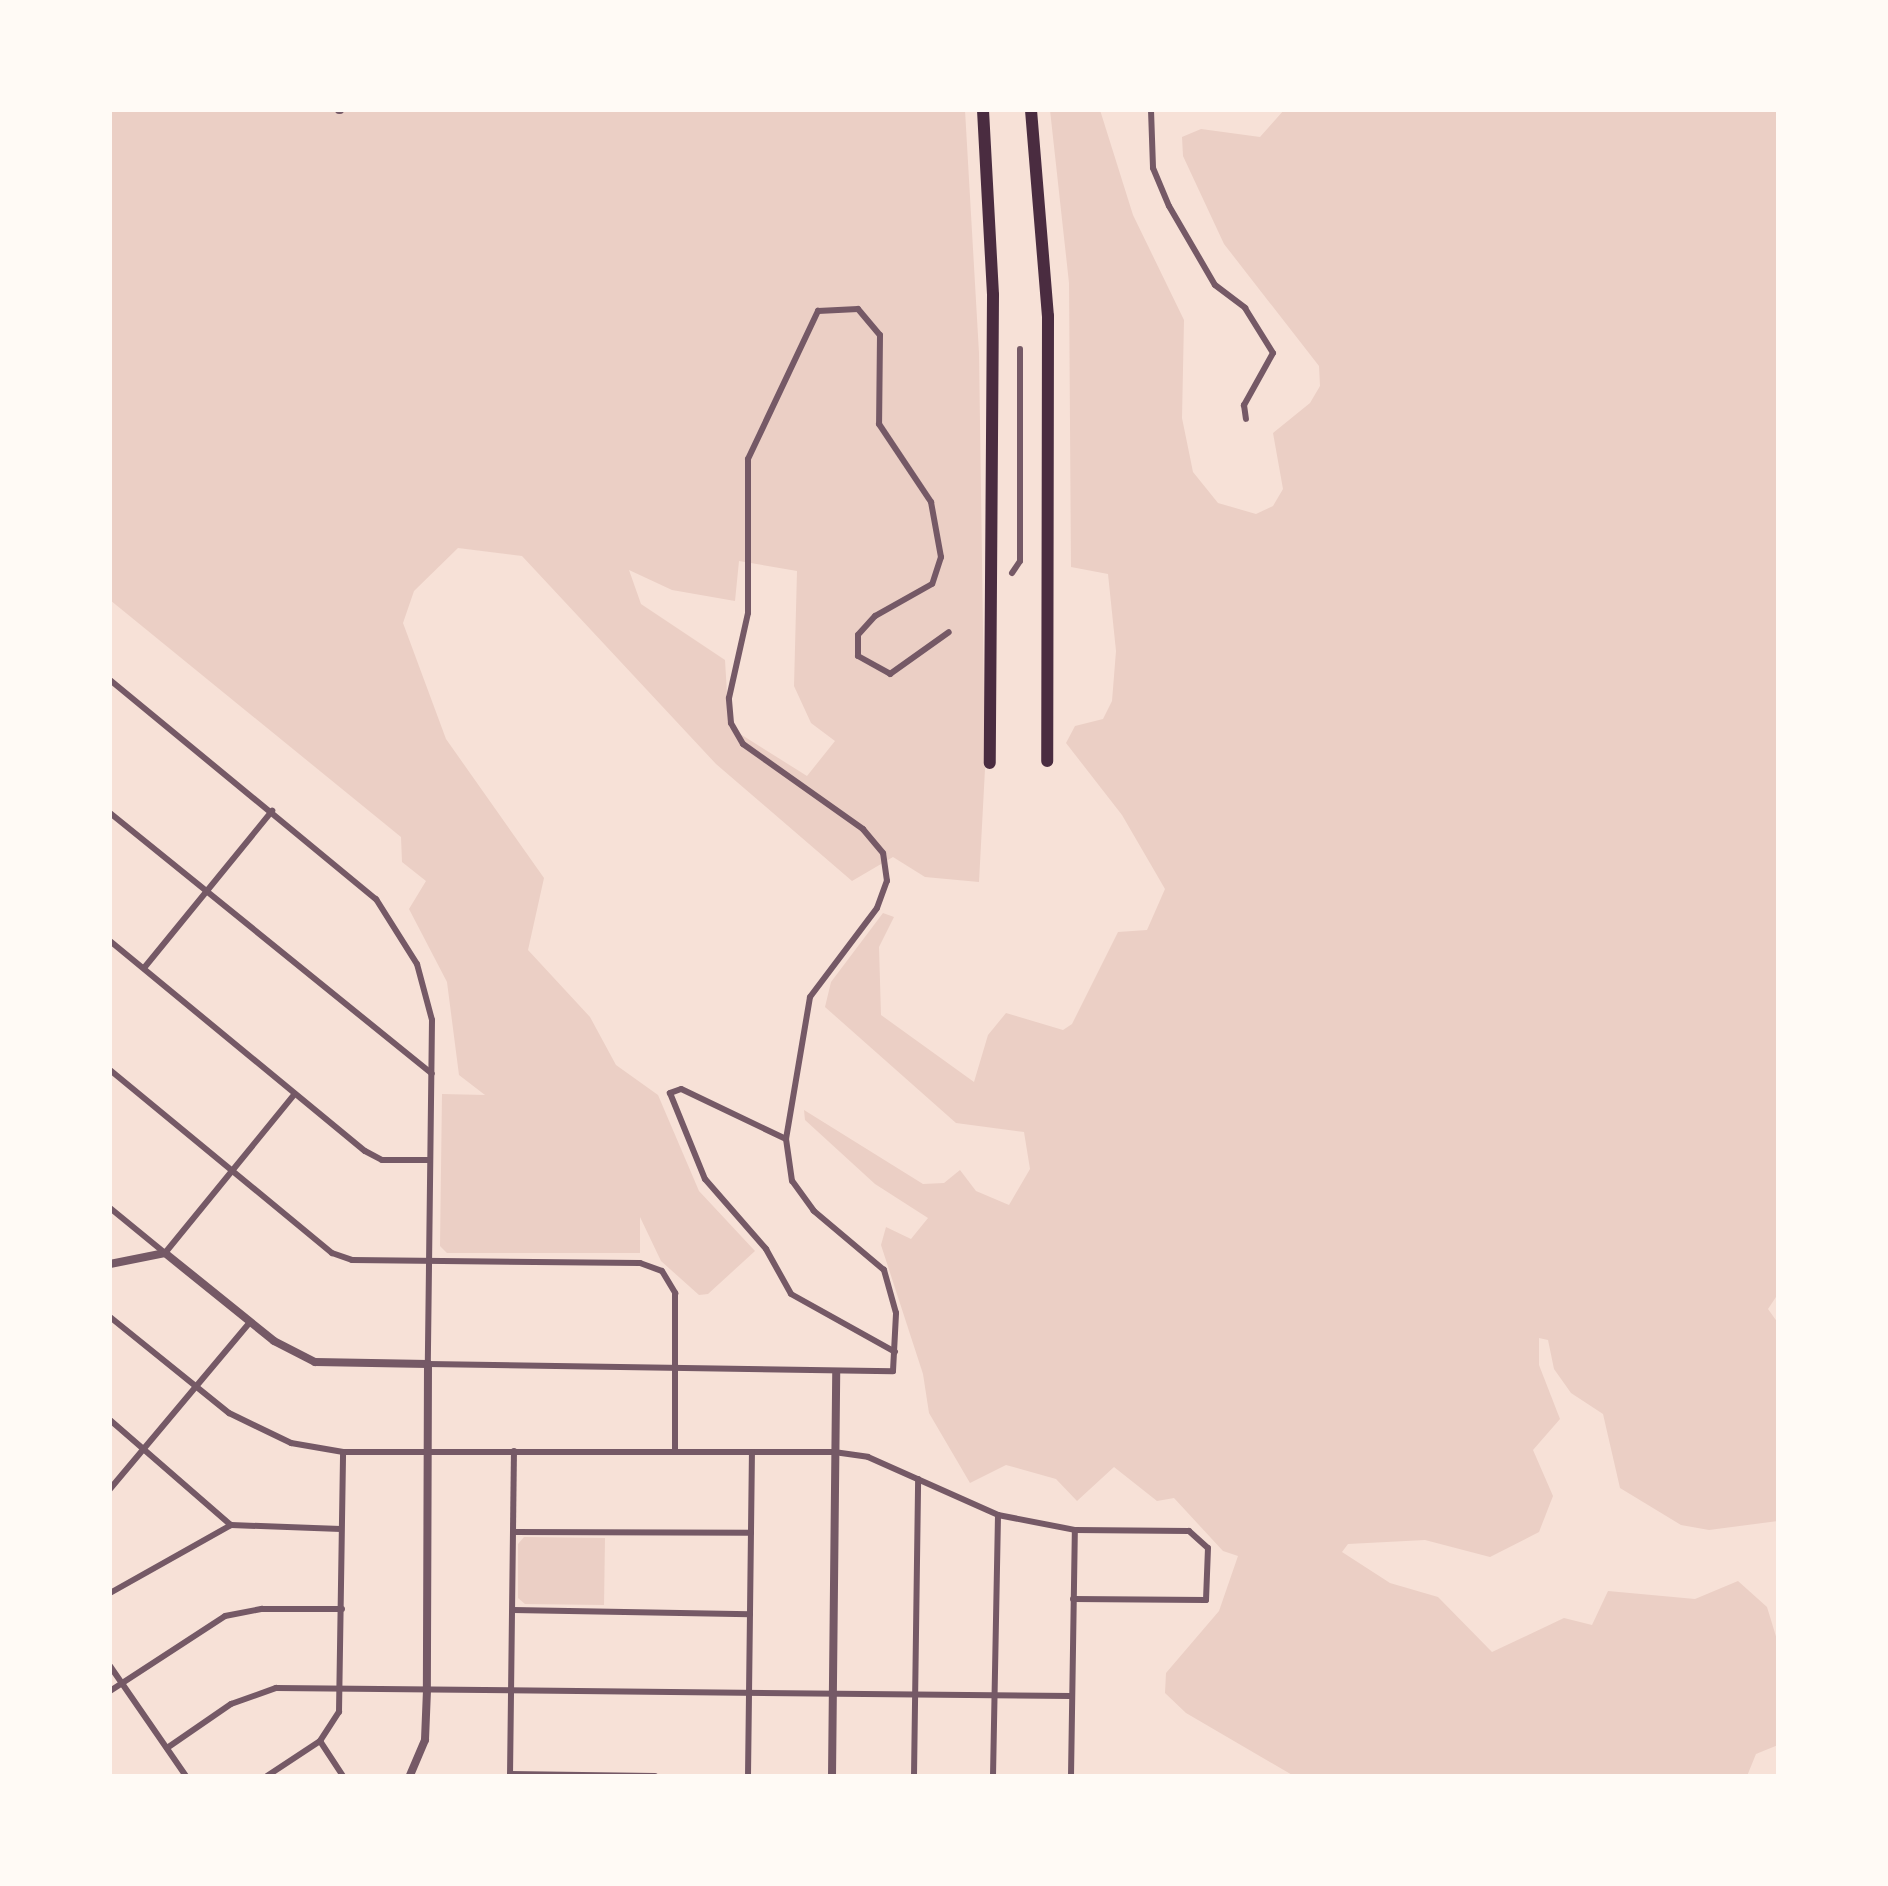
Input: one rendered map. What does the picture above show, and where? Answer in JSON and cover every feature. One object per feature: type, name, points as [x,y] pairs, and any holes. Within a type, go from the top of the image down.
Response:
[{"type":"highway","points":[[983,110],[993,295],[990,762]]},
{"type":"highway","points":[[1031,110],[1048,316],[1047,760]]},
{"type":"street","points":[[1151,110],[1153,168],[1169,206],[1216,286],[1245,308],[1273,353],[1244,405],[1246,419]]},
{"type":"street","points":[[110,1208],[250,1322],[315,1362],[893,1371],[896,1313],[884,1270],[814,1210],[792,1181],[786,1139],[810,996],[877,908],[887,881],[883,853],[863,830],[743,744],[731,723],[730,698],[748,614],[748,460],[818,311],[858,309],[880,335],[879,424],[931,502],[941,556],[932,584],[875,616],[858,635],[856,650],[868,665],[890,674],[949,632]]},
{"type":"street","points":[[1012,573],[1020,561],[1020,350]]},
{"type":"street","points":[[110,680],[376,899],[418,964],[432,1020],[433,1075],[428,1260],[427,1690],[424,1740],[410,1776]]},
{"type":"street","points":[[144,968],[272,811]]},
{"type":"street","points":[[110,813],[433,1075]]},
{"type":"street","points":[[110,941],[294,1095],[382,1160],[429,1160]]},
{"type":"street","points":[[110,1070],[332,1253],[352,1260],[640,1263],[662,1271],[675,1293],[675,1452]]},
{"type":"street","points":[[786,1139],[681,1089],[670,1093],[705,1179],[766,1249],[790,1294],[896,1352]]},
{"type":"street","points":[[110,1264],[165,1253],[294,1095]]},
{"type":"street","points":[[110,1317],[196,1387],[260,1431],[343,1452],[834,1452],[868,1458],[998,1515],[1075,1530],[1188,1531],[1208,1548],[1206,1600],[1073,1599]]},
{"type":"street","points":[[110,1489],[250,1322]]},
{"type":"street","points":[[832,1776],[836,1373]]},
{"type":"street","points":[[110,1420],[231,1525]]},
{"type":"street","points":[[514,1451],[510,1775],[655,1776]]},
{"type":"street","points":[[268,1776],[320,1742],[339,1712],[343,1452]]},
{"type":"street","points":[[748,1776],[752,1452]]},
{"type":"street","points":[[914,1776],[918,1480]]},
{"type":"street","points":[[993,1776],[998,1515]]},
{"type":"street","points":[[110,1593],[231,1525],[341,1529]]},
{"type":"street","points":[[1071,1776],[1075,1530]]},
{"type":"street","points":[[514,1532],[751,1533]]},
{"type":"street","points":[[110,1691],[226,1616],[262,1609],[342,1609]]},
{"type":"street","points":[[514,1610],[750,1614]]},
{"type":"street","points":[[110,1666],[186,1776]]},
{"type":"street","points":[[167,1748],[254,1692],[341,1688],[1071,1696]]},
{"type":"street","points":[[320,1742],[343,1776]]},
{"type":"shaded area","points":[[110,110],[965,110],[979,353],[985,769],[979,882],[925,877],[893,857],[852,881],[716,764],[522,556],[458,548],[414,591],[403,623],[446,739],[544,878],[528,950],[590,1017],[616,1065],[658,1095],[699,1191],[755,1251],[708,1294],[699,1295],[661,1261],[640,1217],[640,1253],[447,1253],[440,1246],[442,1094],[485,1095],[459,1075],[447,982],[409,909],[426,881],[402,862],[401,837],[110,600]],"holes":[[[739,561],[797,571],[794,686],[811,723],[835,741],[807,776],[729,727],[725,660],[641,604],[629,570],[672,590],[735,601]]]},
{"type":"shaded area","points":[[1050,110],[1100,110],[1133,215],[1184,320],[1182,418],[1193,472],[1218,503],[1256,514],[1273,506],[1283,489],[1273,433],[1310,403],[1320,386],[1319,366],[1224,244],[1183,156],[1182,137],[1201,129],[1260,137],[1284,110],[1778,110],[1778,1294],[1768,1309],[1778,1323],[1778,1521],[1709,1530],[1681,1525],[1620,1488],[1603,1414],[1571,1393],[1554,1369],[1548,1340],[1539,1338],[1539,1365],[1560,1419],[1533,1450],[1553,1496],[1539,1532],[1490,1557],[1425,1540],[1348,1544],[1342,1552],[1390,1583],[1438,1597],[1492,1652],[1564,1618],[1592,1625],[1608,1591],[1695,1599],[1738,1581],[1767,1607],[1778,1643],[1778,1745],[1756,1754],[1747,1776],[1294,1776],[1186,1713],[1165,1693],[1166,1673],[1219,1611],[1238,1556],[1223,1551],[1174,1498],[1157,1501],[1114,1467],[1077,1501],[1056,1479],[1006,1465],[970,1483],[929,1413],[923,1374],[881,1245],[886,1227],[911,1239],[928,1218],[875,1184],[805,1120],[804,1110],[923,1184],[944,1183],[960,1170],[976,1191],[1009,1205],[1030,1169],[1024,1132],[956,1123],[825,1007],[831,982],[883,913],[894,917],[879,947],[881,1015],[974,1082],[988,1035],[1006,1013],[1063,1030],[1072,1024],[1118,932],[1147,930],[1165,889],[1122,815],[1066,743],[1075,726],[1103,719],[1112,701],[1116,651],[1108,574],[1071,567],[1069,283]]},
{"type":"shaded area","points":[[524,1537],[605,1538],[604,1605],[525,1604],[518,1598],[518,1544]]}]
